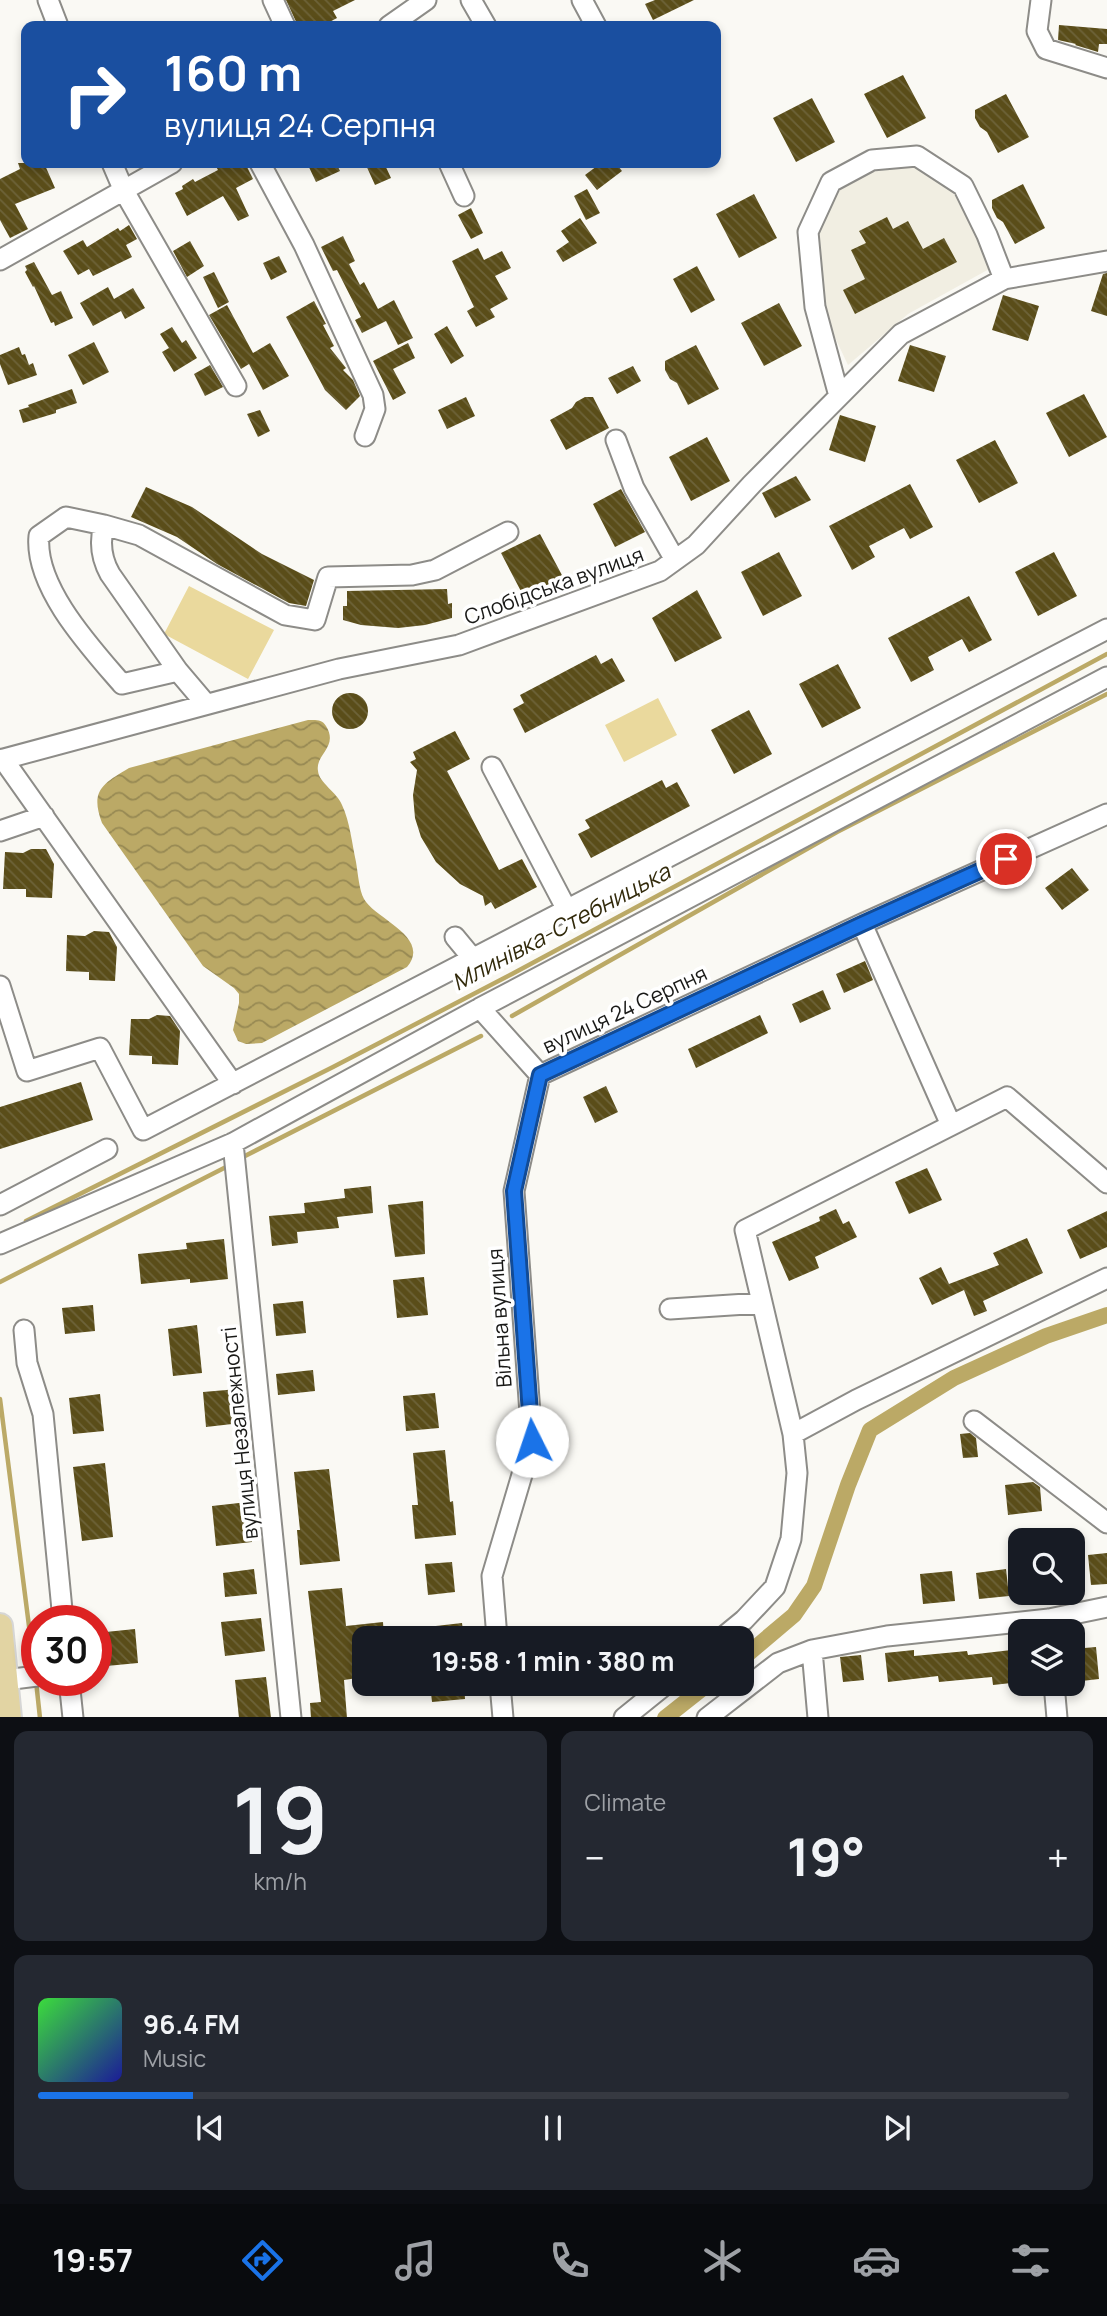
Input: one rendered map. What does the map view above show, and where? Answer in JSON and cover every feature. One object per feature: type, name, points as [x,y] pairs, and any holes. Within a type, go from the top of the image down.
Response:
[{"type":"main road","points":[[0,1626],[9,1717]]},
{"type":"street","points":[[48,0],[56,21]]},
{"type":"street","points":[[273,0],[283,21]]},
{"type":"street","points":[[396,21],[426,0]]},
{"type":"street","points":[[471,0],[483,21]]},
{"type":"street","points":[[582,0],[593,21]]},
{"type":"street","points":[[1041,0],[1037,31],[1046,49],[1107,68]]},
{"type":"street","points":[[839,396],[815,307],[808,232],[831,183],[872,160],[917,156],[963,186],[987,235],[1004,279]]},
{"type":"street","points":[[114,168],[124,191],[236,386]]},
{"type":"street","points":[[0,260],[163,168]]},
{"type":"street","points":[[263,168],[304,246],[373,395],[375,409],[365,436]]},
{"type":"street","points":[[451,168],[464,196]]},
{"type":"street","name":"Слобідська вулиця","points":[[233,1084],[2,759],[339,669],[459,645],[660,571],[696,545],[752,484],[901,334],[1004,279],[1107,261]]},
{"type":"street","points":[[616,440],[634,488],[675,560]]},
{"type":"street","points":[[178,671],[122,684],[78,633],[46,578],[38,549],[39,536],[66,517],[104,525],[138,536],[285,615],[315,620],[328,577],[412,575],[435,570],[508,532]]},
{"type":"street","points":[[104,525],[100,538],[103,560],[110,574],[178,671],[206,705]]},
{"type":"street","points":[[0,986],[27,1071],[100,1048],[143,1130],[1107,629]]},
{"type":"street","points":[[0,1244],[233,1143],[480,1008],[1107,677]]},
{"type":"street","points":[[492,767],[567,910]]},
{"type":"street","points":[[0,831],[44,816]]},
{"type":"street","name":"вулиця 24 Серпня","points":[[480,1008],[540,1075],[862,924],[1106,816]]},
{"type":"street","points":[[862,924],[951,1125]]},
{"type":"street","points":[[455,937],[474,960]]},
{"type":"street","name":"Вільна вулиця","points":[[496,1626],[492,1576],[532,1441],[514,1191],[540,1075]]},
{"type":"street","points":[[737,1626],[775,1587],[791,1539],[797,1473],[793,1434],[745,1230],[1007,1097],[1107,1183]]},
{"type":"street","name":"вулиця Незалежності","points":[[233,1143],[291,1717]]},
{"type":"street","points":[[0,1205],[107,1149]]},
{"type":"street","points":[[793,1434],[933,1361],[1107,1278]]},
{"type":"street","points":[[670,1309],[762,1303]]},
{"type":"street","points":[[24,1330],[27,1363],[43,1414],[62,1605]]},
{"type":"street","points":[[974,1421],[1107,1523]]},
{"type":"street","points":[[1069,1619],[1107,1607]]},
{"type":"street","points":[[706,1717],[778,1663],[812,1650],[887,1636],[1008,1628]]},
{"type":"street","points":[[812,1650],[818,1717]]},
{"type":"street","points":[[5,1680],[21,1678]]},
{"type":"street","points":[[71,1696],[73,1717]]},
{"type":"street","points":[[501,1696],[503,1717]]},
{"type":"street","points":[[624,1717],[651,1696]]},
{"type":"street","points":[[1055,1696],[1056,1717]]},
{"type":"shaded area","points":[[919,166],[958,191],[991,268],[908,314],[848,365],[821,308],[816,234],[838,186],[877,167]]},
{"type":"shaded area","points":[[189,586],[274,630],[248,679],[164,634]]},
{"type":"shaded area","points":[[658,698],[677,735],[624,762],[605,725]]},
{"type":"water","points":[[308,720],[323,722],[329,733],[330,740],[318,765],[318,771],[321,780],[340,800],[345,812],[362,895],[370,906],[407,938],[413,956],[407,967],[262,1043],[246,1044],[238,1041],[233,1030],[239,994],[203,966],[102,823],[98,796],[105,784],[129,768]]},
{"type":"building","points":[[286,0],[355,0],[333,11],[337,18],[331,21],[296,21]]},
{"type":"building","points":[[655,0],[694,0],[653,20],[645,4]]},
{"type":"building","points":[[1059,25],[1107,29],[1107,44],[1099,44],[1098,52],[1058,40]]},
{"type":"building","points":[[903,75],[926,118],[887,138],[864,94]]},
{"type":"building","points":[[1006,94],[1029,137],[998,153],[987,132],[975,118],[975,110]]},
{"type":"building","points":[[812,98],[835,142],[796,162],[773,118]]},
{"type":"building","points":[[18,163],[21,163],[21,168],[46,168],[55,188],[15,204],[28,229],[10,238],[0,220],[0,179],[20,169]]},
{"type":"building","points":[[217,168],[248,168],[253,179],[236,188],[249,216],[238,221],[223,196],[187,216],[175,193],[193,179],[195,182],[218,170]]},
{"type":"building","points":[[309,168],[338,168],[340,171],[316,182]]},
{"type":"building","points":[[367,168],[386,168],[391,178],[375,185]]},
{"type":"building","points":[[594,168],[620,168],[622,171],[597,190],[585,175]]},
{"type":"building","points":[[1023,184],[1045,228],[1015,244],[1003,222],[997,218],[992,208],[992,200]]},
{"type":"building","points":[[587,189],[600,213],[586,220],[574,196]]},
{"type":"building","points":[[754,194],[777,238],[739,258],[716,214]]},
{"type":"building","points":[[471,208],[483,233],[471,239],[458,215]]},
{"type":"building","points":[[887,217],[893,229],[908,221],[923,249],[944,238],[957,262],[855,314],[843,290],[865,279],[851,250],[866,243],[859,231]]},
{"type":"building","points":[[580,218],[597,243],[563,262],[556,251],[569,242],[561,231]]},
{"type":"building","points":[[129,225],[137,239],[126,245],[132,257],[93,276],[89,269],[78,275],[63,251],[83,240],[87,247],[118,228],[120,231]]},
{"type":"building","points":[[343,236],[355,261],[349,264],[360,285],[364,282],[378,309],[394,300],[413,338],[398,345],[386,321],[362,333],[355,320],[361,317],[337,270],[333,271],[321,247]]},
{"type":"building","points":[[190,241],[204,266],[187,277],[173,251]]},
{"type":"building","points":[[478,248],[484,260],[502,251],[511,268],[495,276],[508,299],[490,309],[495,317],[476,327],[467,311],[474,307],[452,261]]},
{"type":"building","points":[[279,256],[287,272],[271,280],[263,263]]},
{"type":"building","points":[[34,262],[52,295],[61,291],[73,318],[55,326],[54,322],[51,323],[25,272],[25,266]]},
{"type":"building","points":[[697,266],[715,300],[691,313],[673,279]]},
{"type":"building","points":[[214,272],[229,302],[218,308],[203,277]]},
{"type":"building","points":[[1107,273],[1107,316],[1091,311],[1103,274]]},
{"type":"building","points":[[108,287],[114,299],[133,288],[145,308],[125,319],[121,311],[93,326],[80,303]]},
{"type":"building","points":[[1003,295],[1039,306],[1028,341],[992,330]]},
{"type":"building","points":[[314,301],[334,346],[330,348],[346,368],[343,370],[353,380],[360,396],[346,410],[325,390],[286,317]]},
{"type":"building","points":[[779,303],[802,346],[764,366],[741,323]]},
{"type":"building","points":[[227,305],[253,353],[270,343],[289,376],[263,390],[249,364],[241,369],[209,315]]},
{"type":"building","points":[[447,326],[464,356],[451,364],[434,334]]},
{"type":"building","points":[[172,327],[182,343],[186,340],[197,358],[174,372],[162,352],[169,348],[160,334]]},
{"type":"building","points":[[94,342],[109,372],[83,385],[68,355]]},
{"type":"building","points":[[408,343],[415,358],[393,369],[406,393],[393,400],[373,361]]},
{"type":"building","points":[[696,345],[719,389],[688,405],[677,383],[670,379],[665,370],[665,361]]},
{"type":"building","points":[[910,345],[946,356],[934,392],[898,381]]},
{"type":"building","points":[[19,347],[29,365],[33,363],[37,375],[8,385],[0,364],[0,355]]},
{"type":"building","points":[[210,365],[223,387],[205,396],[194,374]]},
{"type":"building","points":[[633,366],[641,381],[617,394],[608,378]]},
{"type":"building","points":[[72,389],[77,403],[23,423],[19,410]]},
{"type":"building","points":[[1084,394],[1107,437],[1069,457],[1046,413]]},
{"type":"building","points":[[466,397],[475,416],[447,429],[438,410]]},
{"type":"building","points":[[585,397],[593,397],[609,428],[566,450],[550,420]]},
{"type":"building","points":[[260,410],[270,431],[258,437],[247,414]]},
{"type":"building","points":[[840,415],[876,426],[865,462],[829,450]]},
{"type":"building","points":[[707,437],[730,481],[691,501],[669,457]]},
{"type":"building","points":[[995,440],[1018,483],[979,503],[956,460]]},
{"type":"building","points":[[796,476],[811,500],[775,518],[762,493]]},
{"type":"building","points":[[910,484],[933,527],[910,539],[904,528],[869,546],[875,557],[852,570],[829,526]]},
{"type":"building","points":[[146,487],[192,507],[262,554],[314,580],[306,606],[289,603],[217,564],[177,537],[131,517]]},
{"type":"building","points":[[621,489],[645,532],[615,547],[593,504]]},
{"type":"building","points":[[540,534],[563,577],[524,597],[501,553]]},
{"type":"building","points":[[779,552],[802,596],[763,616],[741,572]]},
{"type":"building","points":[[1054,552],[1077,596],[1038,616],[1015,572]]},
{"type":"building","points":[[447,589],[448,604],[452,603],[452,618],[398,628],[361,625],[343,620],[347,591]]},
{"type":"building","points":[[697,590],[722,638],[675,662],[652,618]]},
{"type":"building","points":[[969,596],[992,640],[969,652],[962,639],[928,657],[934,670],[911,682],[888,638]]},
{"type":"building","points":[[596,655],[601,664],[612,658],[625,681],[525,733],[513,709],[524,703],[520,695]]},
{"type":"building","points":[[838,664],[861,708],[822,728],[799,684]]},
{"type":"building","points":[[350,693],[363,698],[368,711],[363,724],[350,729],[337,724],[332,711],[337,698]]},
{"type":"building","points":[[749,710],[772,754],[734,774],[711,730]]},
{"type":"building","points":[[455,731],[470,759],[447,771],[499,870],[522,859],[537,887],[495,909],[491,902],[485,906],[483,896],[460,884],[436,862],[421,837],[415,818],[413,795],[417,770],[410,762],[416,759],[413,752]]},
{"type":"building","points":[[662,780],[666,788],[677,782],[690,806],[591,858],[578,834],[590,828],[585,820]]},
{"type":"building","points":[[31,849],[46,849],[54,864],[52,898],[26,897],[26,889],[3,889],[5,852],[23,853]]},
{"type":"building","points":[[1072,868],[1089,890],[1062,910],[1045,888]]},
{"type":"building","points":[[94,931],[109,932],[117,947],[115,981],[89,980],[89,972],[66,971],[67,935],[85,936]]},
{"type":"building","points":[[865,961],[873,980],[844,993],[836,974]]},
{"type":"building","points":[[823,990],[831,1009],[800,1023],[792,1004]]},
{"type":"building","points":[[157,1015],[170,1016],[180,1031],[178,1065],[152,1064],[152,1056],[129,1055],[131,1019],[149,1019]]},
{"type":"building","points":[[760,1015],[768,1033],[696,1068],[688,1049]]},
{"type":"building","points":[[81,1082],[93,1120],[0,1149],[0,1107]]},
{"type":"building","points":[[606,1086],[618,1112],[595,1123],[583,1097]]},
{"type":"building","points":[[927,1168],[942,1200],[909,1214],[895,1182]]},
{"type":"building","points":[[371,1186],[373,1213],[337,1217],[339,1228],[297,1232],[298,1243],[272,1246],[269,1216],[305,1213],[304,1203],[345,1198],[344,1189]]},
{"type":"building","points":[[423,1201],[425,1254],[395,1257],[388,1205]]},
{"type":"building","points":[[836,1209],[843,1224],[849,1221],[857,1237],[815,1257],[819,1268],[789,1281],[772,1242],[820,1221],[819,1217]]},
{"type":"building","points":[[1107,1211],[1107,1247],[1080,1259],[1067,1230]]},
{"type":"building","points":[[1027,1238],[1043,1273],[983,1301],[987,1311],[974,1316],[964,1290],[932,1305],[919,1278],[941,1267],[949,1284],[999,1265],[993,1253]]},
{"type":"building","points":[[224,1239],[228,1279],[190,1283],[190,1279],[141,1284],[138,1254],[187,1249],[186,1243]]},
{"type":"building","points":[[424,1277],[428,1315],[397,1318],[393,1280]]},
{"type":"building","points":[[303,1301],[306,1333],[276,1336],[273,1304]]},
{"type":"building","points":[[93,1305],[95,1331],[65,1334],[62,1308]]},
{"type":"building","points":[[197,1325],[202,1373],[173,1376],[168,1329]]},
{"type":"building","points":[[313,1370],[315,1391],[278,1395],[276,1374]]},
{"type":"building","points":[[238,1389],[241,1423],[206,1427],[203,1392]]},
{"type":"building","points":[[435,1393],[439,1428],[406,1431],[403,1396]]},
{"type":"building","points":[[100,1394],[104,1431],[73,1434],[69,1398]]},
{"type":"building","points":[[970,1433],[976,1438],[978,1457],[963,1458],[960,1434]]},
{"type":"building","points":[[445,1450],[456,1535],[415,1539],[412,1505],[418,1505],[413,1453]]},
{"type":"building","points":[[105,1463],[113,1537],[82,1541],[73,1467]]},
{"type":"building","points":[[329,1469],[340,1561],[300,1565],[297,1530],[300,1530],[294,1472]]},
{"type":"building","points":[[1033,1482],[1040,1487],[1042,1511],[1008,1515],[1005,1485]]},
{"type":"building","points":[[248,1502],[252,1542],[216,1546],[212,1506]]},
{"type":"building","points":[[1107,1553],[1107,1584],[1091,1585],[1088,1555]]},
{"type":"building","points":[[452,1562],[455,1592],[428,1595],[425,1564]]},
{"type":"building","points":[[254,1569],[257,1594],[225,1597],[223,1573]]},
{"type":"building","points":[[1006,1569],[1008,1596],[979,1599],[976,1573]]},
{"type":"building","points":[[952,1571],[955,1601],[923,1604],[920,1574]]},
{"type":"building","points":[[342,1588],[346,1626],[383,1622],[383,1626],[352,1626],[352,1679],[344,1680],[347,1717],[311,1717],[310,1703],[321,1702],[308,1591]]},
{"type":"building","points":[[261,1618],[265,1651],[225,1656],[221,1622]]},
{"type":"building","points":[[462,1623],[462,1626],[436,1626]]},
{"type":"building","points":[[135,1629],[138,1663],[112,1665],[112,1631]]},
{"type":"building","points":[[1096,1647],[1099,1679],[1085,1681],[1085,1648]]},
{"type":"building","points":[[914,1650],[914,1656],[967,1651],[968,1655],[1008,1650],[1008,1683],[993,1685],[992,1677],[939,1682],[938,1676],[888,1682],[885,1653]]},
{"type":"building","points":[[861,1655],[864,1680],[843,1682],[840,1657]]},
{"type":"building","points":[[266,1677],[271,1717],[239,1717],[235,1680]]},
{"type":"building","points":[[431,1696],[465,1696],[465,1699],[432,1702]]},
{"type":"waterway","name":"Млинівка-Стебницька","points":[[26,1221],[512,974],[1107,654]]},
{"type":"waterway","points":[[512,1016],[837,832],[1107,694]]},
{"type":"waterway","points":[[241,1158],[481,1036]]},
{"type":"waterway","points":[[0,1282],[230,1165]]},
{"type":"waterway","points":[[754,1649],[794,1615],[814,1586],[848,1485],[870,1430],[954,1378],[1046,1336],[1107,1315]]},
{"type":"waterway","points":[[0,1399],[26,1605]]},
{"type":"waterway","points":[[38,1696],[40,1717]]},
{"type":"waterway","points":[[666,1717],[693,1696]]},
{"type":"route","points":[[532,1441],[514,1191],[540,1075],[1006,859]]}]
